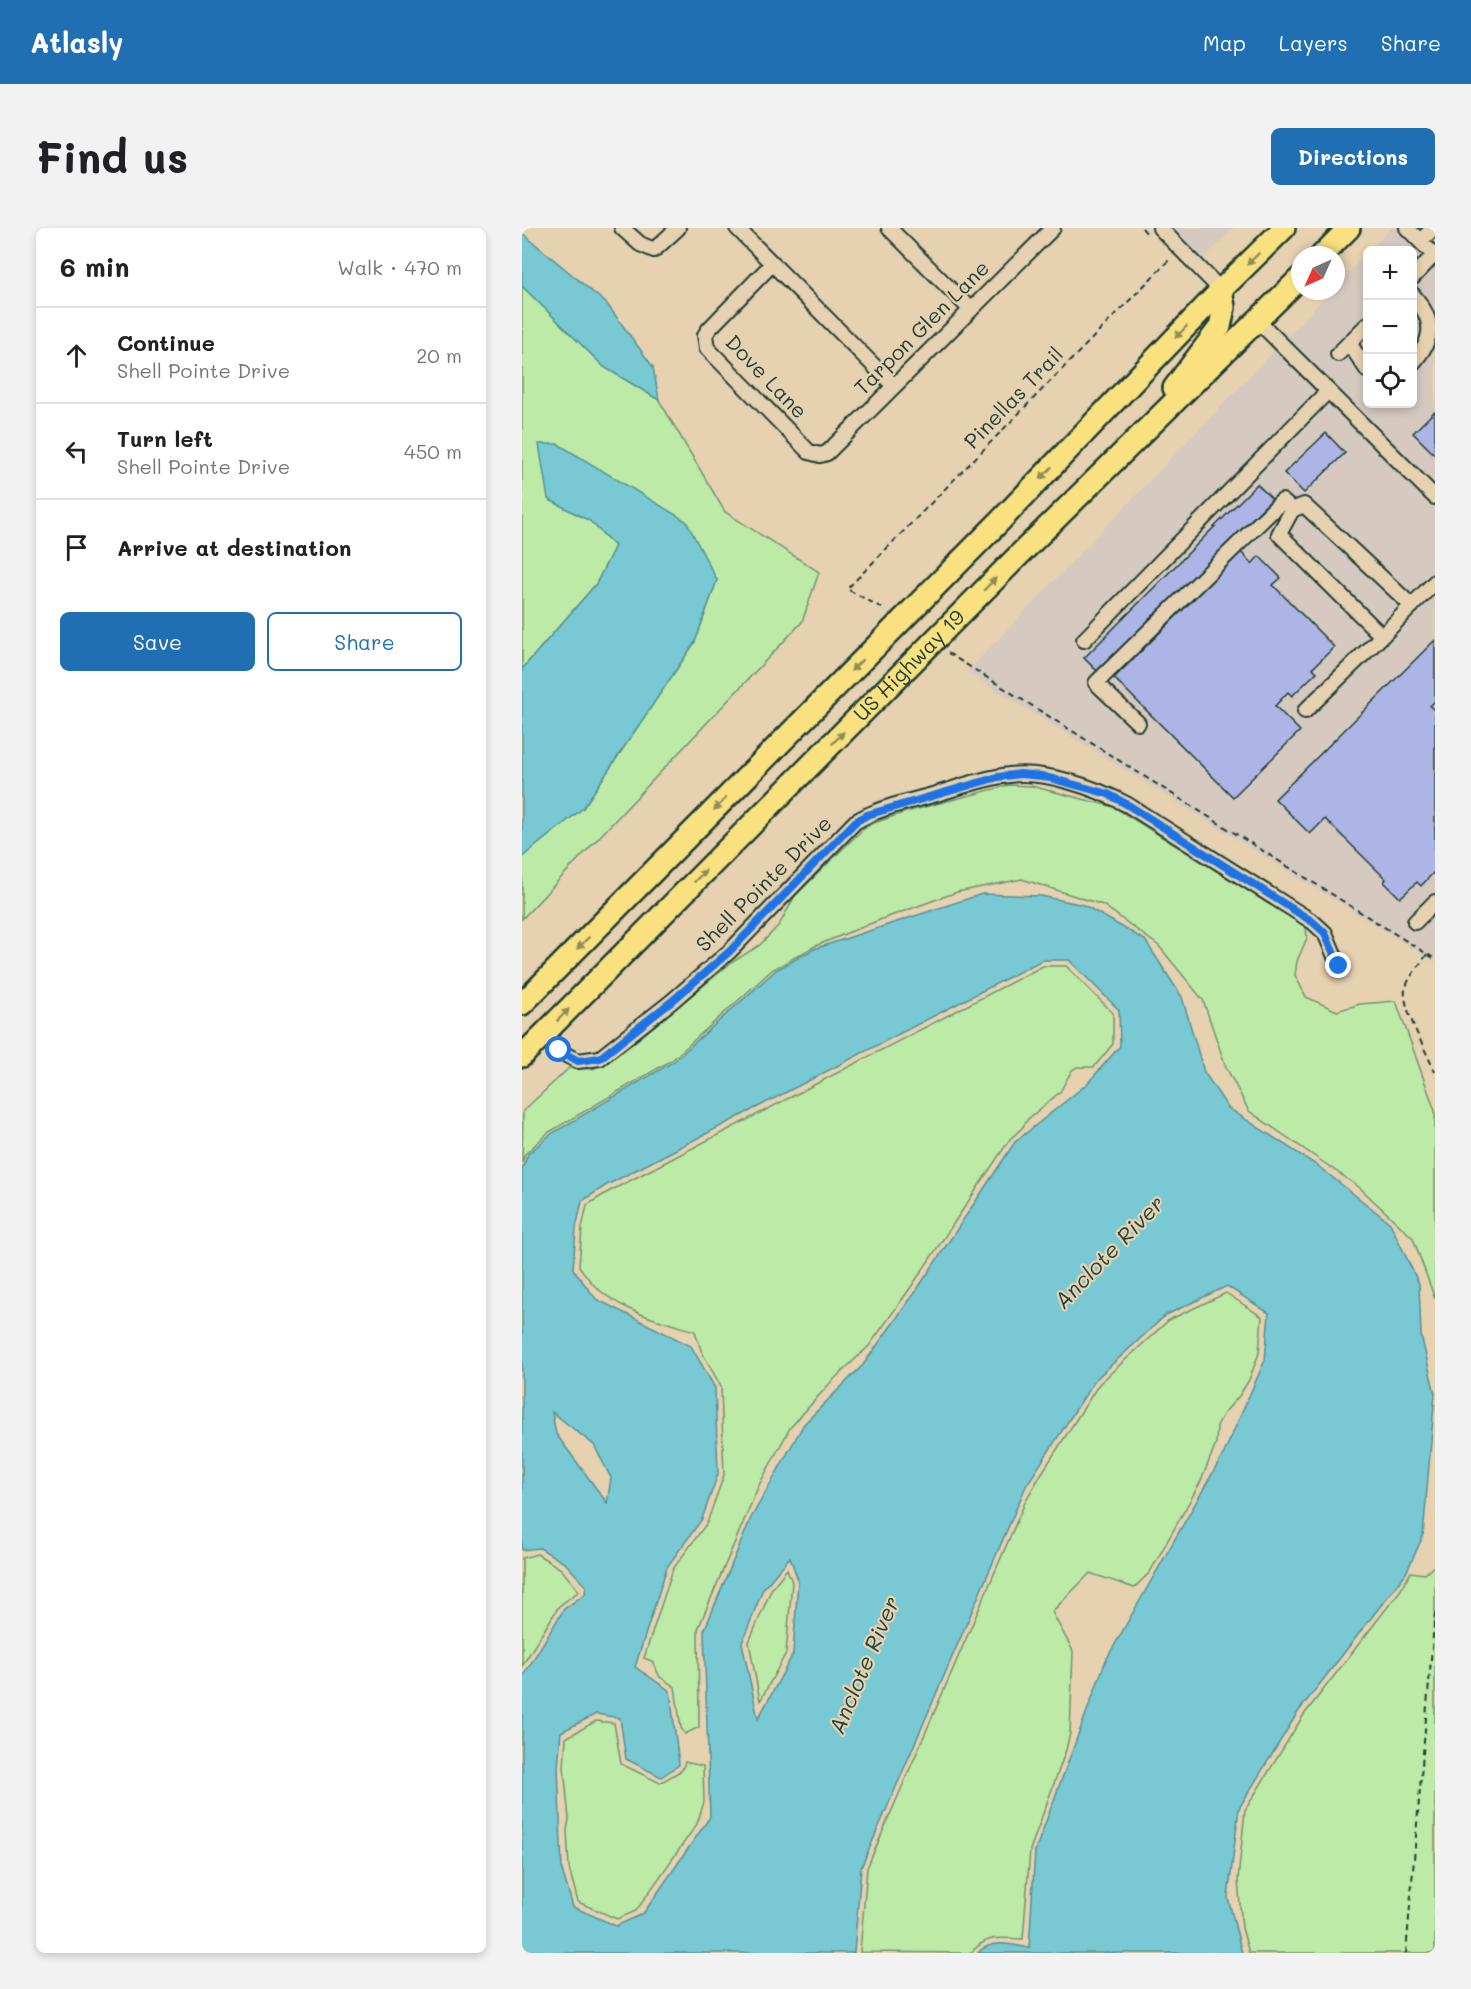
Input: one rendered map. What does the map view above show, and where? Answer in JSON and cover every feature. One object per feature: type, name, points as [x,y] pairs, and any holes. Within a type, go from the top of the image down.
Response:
[{"type":"highway","name":"US Highway 19","points":[[522,1005],[1284,228]]},
{"type":"highway","points":[[1331,246],[1349,228]]},
{"type":"highway","name":"US Highway 19","points":[[522,1056],[1016,558],[1291,287]]},
{"type":"highway","points":[[1134,442],[1220,327],[1224,307],[1221,290]]},
{"type":"street","points":[[621,228],[640,244],[654,250],[678,228]]},
{"type":"street","points":[[737,228],[894,386]]},
{"type":"street","points":[[889,228],[971,310]]},
{"type":"street","points":[[1407,228],[1434,256],[1417,274]]},
{"type":"street","points":[[1420,241],[1434,228]]},
{"type":"street","name":"Tarpon Glen Lane","points":[[827,453],[1048,230]]},
{"type":"street","points":[[1154,232],[1221,290]]},
{"type":"street","name":"Dove Lane","points":[[773,263],[709,328],[705,335],[707,348],[809,452],[820,455],[827,453]]},
{"type":"street","points":[[1417,298],[1433,320],[1433,336],[1417,360]]},
{"type":"street","points":[[1258,321],[1435,497]]},
{"type":"street","points":[[1338,354],[1363,329]]},
{"type":"street","points":[[1349,343],[1363,364]]},
{"type":"street","points":[[1084,640],[1328,391]]},
{"type":"street","points":[[1138,723],[1096,683],[1282,501],[1292,510]]},
{"type":"street","points":[[1382,636],[1279,534],[1292,510],[1304,505],[1412,606]]},
{"type":"street","points":[[1305,711],[1435,582]]},
{"type":"street","name":"Shell Pointe Drive","points":[[544,1034],[559,1050],[578,1061],[600,1058],[671,1002],[730,951],[855,822],[877,811],[998,777],[1020,774],[1042,776],[1108,794],[1128,805],[1313,922],[1325,933],[1339,966]]},
{"type":"street","points":[[1415,922],[1433,909]]},
{"type":"path","points":[[1142,228],[1154,232]]},
{"type":"path","name":"Pinellas Trail","points":[[882,608],[847,589],[1171,258]]},
{"type":"path","points":[[948,653],[1435,959]]},
{"type":"path","points":[[1427,954],[1405,990],[1405,1005],[1435,1072]]},
{"type":"path","points":[[1406,1953],[1435,1612]]},
{"type":"shaded area","points":[[1171,228],[1234,228],[1202,260]]},
{"type":"shaded area","points":[[1391,228],[1435,228],[1435,486],[1286,338],[1322,300],[1345,300],[1345,276],[1363,257],[1363,408],[1417,408],[1417,246],[1374,246]]},
{"type":"shaded area","points":[[1275,350],[1435,507],[1435,892],[1405,923],[1415,932],[1435,912],[1435,962],[967,672]]},
{"type":"green space","points":[[522,286],[604,367],[659,400],[725,512],[819,572],[802,622],[522,919],[522,857],[583,808],[695,642],[717,580],[548,499],[590,521],[615,546],[596,584],[522,669]]},
{"type":"green space","points":[[1009,785],[1031,786],[1114,807],[1306,927],[1307,938],[1297,961],[1295,975],[1306,997],[1337,1011],[1360,1004],[1396,1001],[1435,1111],[1435,1299],[1413,1238],[1359,1187],[1249,1111],[1226,1067],[1203,1000],[1159,946],[1103,905],[1022,879],[957,892],[882,919],[815,946],[772,970],[672,1060],[549,1132],[525,1154],[522,1163],[523,1111],[569,1068],[593,1069],[625,1050],[731,963],[760,945],[779,925],[795,896],[860,832],[871,824],[906,812]]},
{"type":"green space","points":[[1043,966],[1066,966],[1113,1013],[1113,1044],[1094,1067],[1077,1067],[1072,1070],[1060,1092],[1028,1119],[1010,1139],[869,1346],[831,1382],[790,1428],[759,1485],[698,1629],[699,1727],[685,1734],[681,1728],[675,1687],[660,1677],[652,1661],[644,1658],[673,1569],[707,1523],[724,1475],[721,1387],[701,1350],[695,1331],[669,1324],[619,1304],[597,1288],[585,1275],[579,1266],[582,1228],[587,1205]]},
{"type":"green space","points":[[1226,1293],[1262,1317],[1259,1353],[1249,1380],[1217,1426],[1216,1443],[1201,1481],[1150,1572],[1134,1588],[1090,1573],[1052,1612],[1073,1651],[1070,1733],[1030,1850],[1023,1939],[989,1940],[983,1942],[971,1953],[860,1952],[867,1868],[1026,1500],[1099,1384],[1169,1320]]},
{"type":"green space","points":[[537,1554],[561,1569],[579,1591],[559,1606],[522,1666],[522,1558]]},
{"type":"green space","points":[[1435,1565],[1435,1953],[1249,1953],[1242,1928],[1238,1880],[1245,1810],[1303,1716],[1400,1591],[1411,1572],[1425,1574]]},
{"type":"green space","points":[[787,1569],[792,1582],[786,1653],[760,1701],[749,1642],[772,1588]]},
{"type":"green space","points":[[596,1721],[614,1723],[621,1764],[660,1783],[682,1770],[685,1762],[703,1766],[704,1802],[697,1824],[636,1911],[617,1919],[578,1902],[569,1868],[567,1830],[569,1819],[564,1767],[566,1738]]},
{"type":"water","points":[[522,233],[607,304],[653,367],[659,400],[604,367],[522,286]]},
{"type":"water","points":[[539,444],[558,444],[686,521],[717,580],[695,642],[583,808],[522,857],[522,669],[596,584],[615,546],[590,521],[548,499]]},
{"type":"water","name":"Anclote River","points":[[982,894],[1041,896],[1084,905],[1145,940],[1182,997],[1204,1072],[1228,1108],[1318,1166],[1390,1223],[1419,1284],[1421,1335],[1435,1394],[1423,1536],[1406,1573],[1298,1712],[1239,1808],[1228,1898],[1242,1953],[978,1953],[989,1945],[996,1944],[1029,1948],[1035,1851],[1106,1660],[1224,1453],[1265,1360],[1269,1313],[1227,1286],[1166,1315],[1095,1380],[1026,1486],[861,1868],[854,1953],[522,1953],[522,1678],[564,1609],[585,1594],[586,1586],[566,1564],[540,1548],[522,1550],[522,1169],[528,1154],[551,1134],[673,1062],[776,970],[814,949]],"holes":[[[1042,960],[1069,960],[1119,1010],[1120,1046],[1087,1084],[1015,1142],[916,1291],[863,1365],[804,1424],[751,1518],[704,1631],[710,1817],[643,1914],[616,1926],[573,1907],[562,1870],[558,1768],[561,1732],[596,1714],[620,1718],[626,1759],[661,1777],[679,1765],[670,1691],[635,1667],[667,1567],[702,1519],[718,1474],[715,1388],[691,1346],[596,1299],[573,1269],[576,1228],[582,1201],[605,1186]],[[552,1412],[594,1445],[611,1478],[607,1503],[556,1434]],[[790,1557],[798,1580],[793,1654],[758,1719],[742,1643],[763,1589]]]},
{"type":"building","points":[[1435,413],[1435,455],[1413,433]]},
{"type":"building","points":[[1326,433],[1345,453],[1304,493],[1284,473]]},
{"type":"building","points":[[1257,484],[1272,499],[1099,673],[1084,658]]},
{"type":"building","points":[[1241,552],[1252,564],[1259,556],[1281,578],[1273,585],[1334,647],[1313,668],[1317,672],[1292,696],[1288,692],[1275,706],[1300,731],[1233,797],[1114,678]]},
{"type":"building","points":[[1435,640],[1435,701],[1430,706],[1435,711],[1435,871],[1421,886],[1417,882],[1400,898],[1384,882],[1386,879],[1325,819],[1310,834],[1275,799]]},
{"type":"route","points":[[559,1050],[578,1061],[600,1058],[671,1002],[730,951],[855,822],[877,811],[1009,775],[1020,774],[1057,779],[1108,794],[1128,805],[1313,922],[1325,933],[1339,966]]}]
